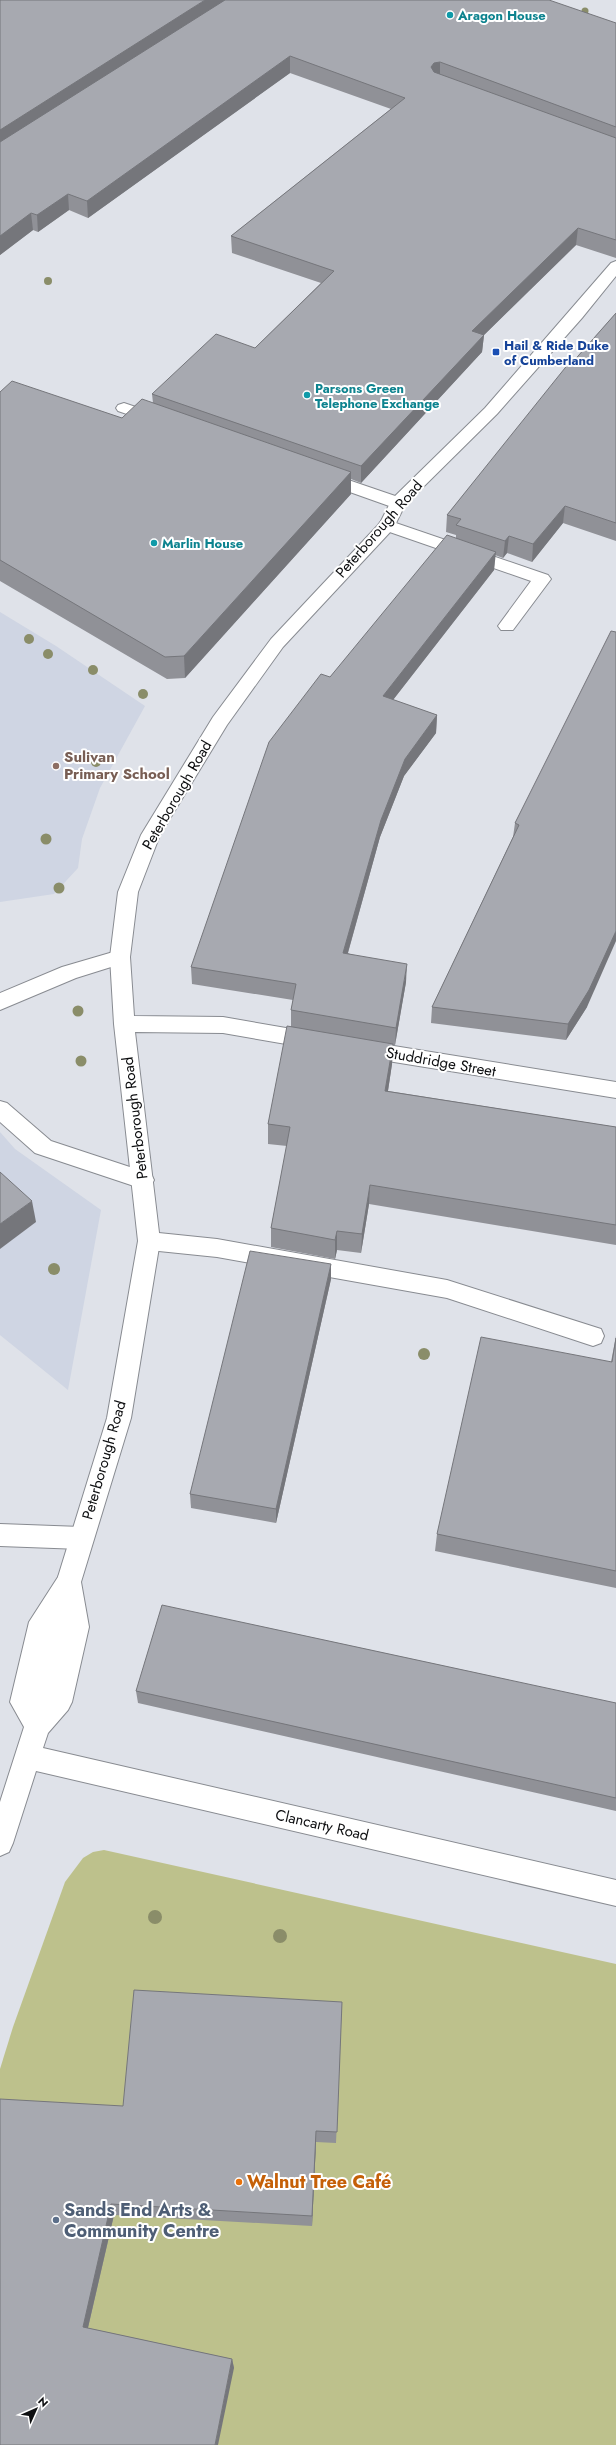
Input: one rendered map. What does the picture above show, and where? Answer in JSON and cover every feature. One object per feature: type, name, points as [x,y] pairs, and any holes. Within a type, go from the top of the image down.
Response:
[{"type":"street","name":"Peterborough Road","points":[[37,1726],[23,1702],[24,1695],[41,1622],[69,1582],[81,1538],[119,1418],[149,1241],[124,1024],[120,957],[128,892],[151,835],[220,721],[277,643],[386,525],[398,503],[491,411],[576,315],[616,266]]},
{"type":"street","points":[[124,408],[174,426]]},
{"type":"street","points":[[309,472],[398,503]]},
{"type":"street","points":[[386,525],[542,579],[507,626]]},
{"type":"street","points":[[0,1002],[69,972],[120,957]]},
{"type":"street","name":"Studdridge Street","points":[[124,1024],[223,1025],[616,1090]]},
{"type":"street","points":[[0,1109],[43,1147],[143,1180]]},
{"type":"street","points":[[149,1241],[216,1248],[446,1289],[593,1336]]},
{"type":"street","points":[[0,1535],[81,1538]]},
{"type":"street","name":"Peterborough Road","points":[[0,1843],[37,1726],[59,1702],[77,1627],[69,1582]]},
{"type":"street","name":"Clancarty Road","points":[[28,1757],[616,1893]]},
{"type":"shaded area","name":"Sulivan Primary School","points":[[0,612],[56,646],[145,706],[100,788],[82,839],[78,868],[54,894],[0,902]]},
{"type":"shaded area","points":[[0,1132],[15,1149],[101,1210],[68,1390],[0,1335]]},
{"type":"green space","points":[[104,1850],[616,1964],[616,2445],[0,2445],[0,2069],[13,2027],[65,1882],[83,1858],[93,1852]]},
{"type":"building","points":[[0,0],[205,0],[0,130]]},
{"type":"building","points":[[225,0],[549,0],[616,23],[616,127],[440,62],[434,63],[431,67],[434,72],[616,138],[616,240],[578,228],[472,331],[484,335],[361,466],[152,394],[216,334],[255,348],[334,271],[231,236],[405,98],[290,56],[87,201],[68,194],[37,215],[31,213],[0,236],[0,142]]},
{"type":"building","points":[[616,313],[616,523],[565,506],[533,544],[509,536],[505,541],[456,525],[461,519],[447,515],[569,363],[571,364]]},
{"type":"building","name":"Marlin House","points":[[12,381],[122,418],[142,399],[351,472],[184,656],[165,657],[0,560],[0,392]]},
{"type":"building","points":[[447,535],[496,552],[383,696],[437,715],[405,759],[381,820],[343,953],[407,964],[396,1028],[291,1010],[296,984],[191,967],[269,742],[321,674],[330,677]]},
{"type":"building","points":[[611,631],[616,632],[616,931],[589,990],[568,1024],[432,1007],[519,825],[515,823]]},
{"type":"building","points":[[287,1026],[393,1044],[385,1091],[616,1127],[616,1225],[370,1185],[362,1234],[337,1231],[335,1240],[271,1228],[290,1127],[268,1124]]},
{"type":"building","points":[[0,1172],[32,1201],[0,1224]]},
{"type":"building","points":[[250,1251],[331,1264],[276,1509],[190,1494]]},
{"type":"building","points":[[481,1337],[612,1362],[616,1338],[616,1571],[437,1534]]},
{"type":"building","points":[[162,1605],[616,1703],[616,1798],[136,1691]]},
{"type":"building","name":"Sands End Arts & Community Centre","points":[[134,1990],[342,2002],[337,2132],[316,2131],[312,2216],[111,2204],[83,2327],[232,2359],[215,2445],[0,2445],[0,2099],[123,2106]]},
{"type":"place","name":"Aragon House","points":[[450,15]]},
{"type":"place","name":"Hail & Ride Duke of Cumberland","points":[[496,352]]},
{"type":"place","name":"Parsons Green Telephone Exchange","points":[[307,395]]},
{"type":"place","name":"Marlin House","points":[[154,543]]},
{"type":"place","name":"Sulivan Primary School","points":[[56,766]]},
{"type":"place","name":"Walnut Tree Café","points":[[239,2182]]},
{"type":"place","name":"Sands End Arts & Community Centre","points":[[56,2220]]}]
